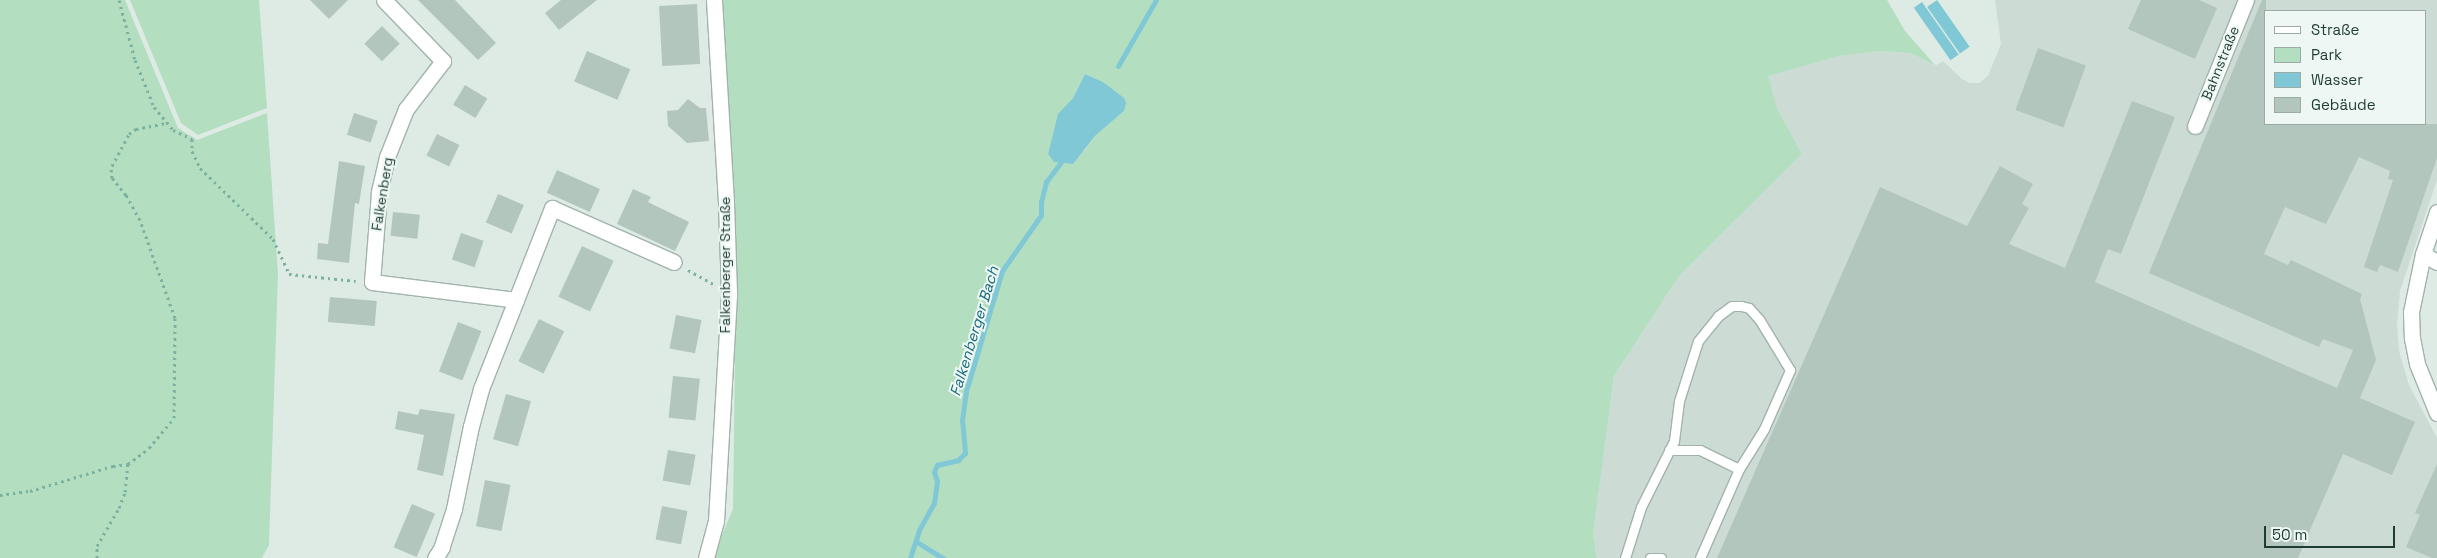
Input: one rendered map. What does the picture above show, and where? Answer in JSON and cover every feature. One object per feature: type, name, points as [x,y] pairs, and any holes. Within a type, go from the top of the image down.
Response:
[{"type":"street","name":"Falkenberg","points":[[372,282],[379,194],[387,156],[406,109],[443,61],[384,0]]},
{"type":"street","name":"Falkenberger Straße","points":[[706,558],[716,521],[728,293],[726,202],[714,0]]},
{"type":"street","name":"Bahnstraße","points":[[2195,126],[2246,0]]},
{"type":"street","points":[[435,558],[442,547],[454,509],[471,426],[481,389],[552,208],[674,262]]},
{"type":"street","points":[[2437,212],[2423,254],[2411,312],[2412,338],[2417,364],[2437,413]]},
{"type":"street","points":[[2423,254],[2437,262]]},
{"type":"street","points":[[372,282],[516,300]]},
{"type":"lane","points":[[1625,558],[1642,506],[1674,441],[1680,401],[1698,341],[1718,316],[1732,306],[1741,306],[1749,308],[1759,319],[1790,370],[1764,429],[1739,469],[1700,558]]},
{"type":"lane","points":[[1669,450],[1700,450],[1739,469]]},
{"type":"lane","points":[[1650,558],[1662,558]]},
{"type":"path","points":[[119,0],[135,60],[144,87],[154,107],[166,124],[179,135],[192,139],[192,151],[200,168],[240,204],[274,239],[289,274],[372,282]]},
{"type":"path","points":[[0,495],[30,491],[113,466],[128,464],[149,448],[174,418],[176,327],[169,299],[151,256],[140,220],[112,178],[111,172],[112,166],[129,134],[136,129],[166,124]]},
{"type":"path","points":[[674,262],[728,293]]},
{"type":"path","points":[[97,558],[97,546],[119,508],[125,492],[128,464]]},
{"type":"shaded area","points":[[1995,0],[2437,0],[2437,180],[2400,291],[2397,324],[2399,351],[2409,385],[2437,438],[2437,558],[1597,558],[1593,535],[1614,376],[1679,276],[1802,154],[1777,108],[1767,76],[1839,56],[1881,51],[1910,53],[1935,66],[1943,61],[1962,79],[1970,83],[1979,83],[1988,76],[2001,44]]},
{"type":"green space","points":[[0,0],[125,0],[178,128],[197,140],[267,113],[278,275],[269,545],[262,558],[0,558]]},
{"type":"green space","points":[[130,0],[259,0],[267,108],[198,135],[181,123]]},
{"type":"green space","points":[[723,0],[1887,0],[1905,31],[1936,66],[1910,53],[1881,51],[1839,56],[1768,76],[1777,108],[1802,154],[1679,276],[1614,376],[1593,535],[1597,558],[712,558],[733,509],[736,280]],"holes":[[[1085,74],[1103,82],[1124,111],[1095,136],[1084,151],[1048,154],[1059,114],[1073,98]]]},
{"type":"water","points":[[1937,0],[1970,47],[1960,54],[1927,7]]},
{"type":"water","points":[[1922,2],[1959,54],[1951,60],[1914,8]]},
{"type":"water","points":[[1085,74],[1103,82],[1124,98],[1126,103],[1124,111],[1095,136],[1073,164],[1054,162],[1048,154],[1058,114],[1073,98]]},
{"type":"building","points":[[310,0],[348,0],[329,19]]},
{"type":"building","points":[[418,0],[455,0],[496,43],[478,60]]},
{"type":"building","points":[[561,0],[597,0],[559,30],[545,13]]},
{"type":"building","points":[[2141,0],[2199,0],[2217,8],[2195,59],[2128,29]]},
{"type":"building","points":[[2262,0],[2266,0],[2266,10],[2264,10],[2264,125],[2437,124],[2437,158],[2398,272],[2380,265],[2377,272],[2364,267],[2393,180],[2388,179],[2390,171],[2359,157],[2326,224],[2285,207],[2264,254],[2288,265],[2291,260],[2362,294],[2360,299],[2376,360],[2360,398],[2415,422],[2392,475],[2343,454],[2298,558],[1717,558],[1880,187],[1967,226],[2000,166],[2033,184],[2022,204],[2029,208],[2009,244],[2065,268],[2132,101],[2175,117],[2121,254],[2108,249],[2095,282],[2337,388],[2353,350],[2323,339],[2319,347],[2149,273]]},
{"type":"building","points":[[697,4],[700,64],[662,66],[659,6]]},
{"type":"building","points":[[382,26],[400,44],[382,61],[364,44]]},
{"type":"building","points":[[2038,48],[2086,65],[2063,127],[2015,110]]},
{"type":"building","points":[[587,51],[630,69],[617,100],[574,81]]},
{"type":"building","points":[[465,85],[487,98],[475,118],[453,105]]},
{"type":"building","points":[[688,99],[700,108],[706,108],[709,141],[687,143],[668,126],[667,111],[678,110]]},
{"type":"building","points":[[354,113],[378,121],[371,143],[347,135]]},
{"type":"building","points":[[437,134],[459,145],[449,167],[426,156]]},
{"type":"building","points":[[339,161],[365,166],[359,204],[355,203],[349,263],[317,259],[318,243],[328,244]]},
{"type":"building","points":[[557,170],[600,189],[590,212],[547,193]]},
{"type":"building","points":[[633,189],[651,197],[648,202],[689,222],[675,251],[617,224]]},
{"type":"building","points":[[498,194],[524,205],[512,233],[486,223]]},
{"type":"building","points":[[393,212],[420,215],[417,239],[390,236]]},
{"type":"building","points":[[461,233],[484,241],[475,267],[452,259]]},
{"type":"building","points":[[582,246],[614,261],[590,312],[558,297]]},
{"type":"building","points":[[330,297],[377,301],[375,326],[328,322]]},
{"type":"building","points":[[676,315],[702,320],[695,353],[670,348]]},
{"type":"building","points":[[539,319],[564,331],[544,374],[518,361]]},
{"type":"building","points":[[458,322],[481,331],[462,380],[439,371]]},
{"type":"building","points":[[673,376],[700,379],[695,421],[669,418]]},
{"type":"building","points":[[506,394],[531,401],[518,446],[493,439]]},
{"type":"building","points":[[420,409],[455,414],[443,476],[417,470],[424,435],[395,429],[398,411],[418,415]]},
{"type":"building","points":[[668,450],[696,455],[690,485],[663,481]]},
{"type":"building","points":[[2437,464],[2437,558],[2432,558],[2406,547],[2420,515],[2415,513]]},
{"type":"building","points":[[485,480],[511,485],[502,531],[476,526]]},
{"type":"building","points":[[412,504],[435,514],[417,557],[394,547]]},
{"type":"building","points":[[662,506],[688,511],[681,544],[656,539]]},
{"type":"waterway","name":"Falkenberger Bach","points":[[1118,66],[1156,0]]},
{"type":"waterway","name":"Falkenberger Bach","points":[[910,558],[919,530],[934,503],[937,481],[934,472],[937,465],[958,460],[965,453],[962,420],[966,391],[1002,271],[1041,215],[1041,202],[1046,182],[1064,158]]},
{"type":"waterway","points":[[917,542],[943,558]]}]
